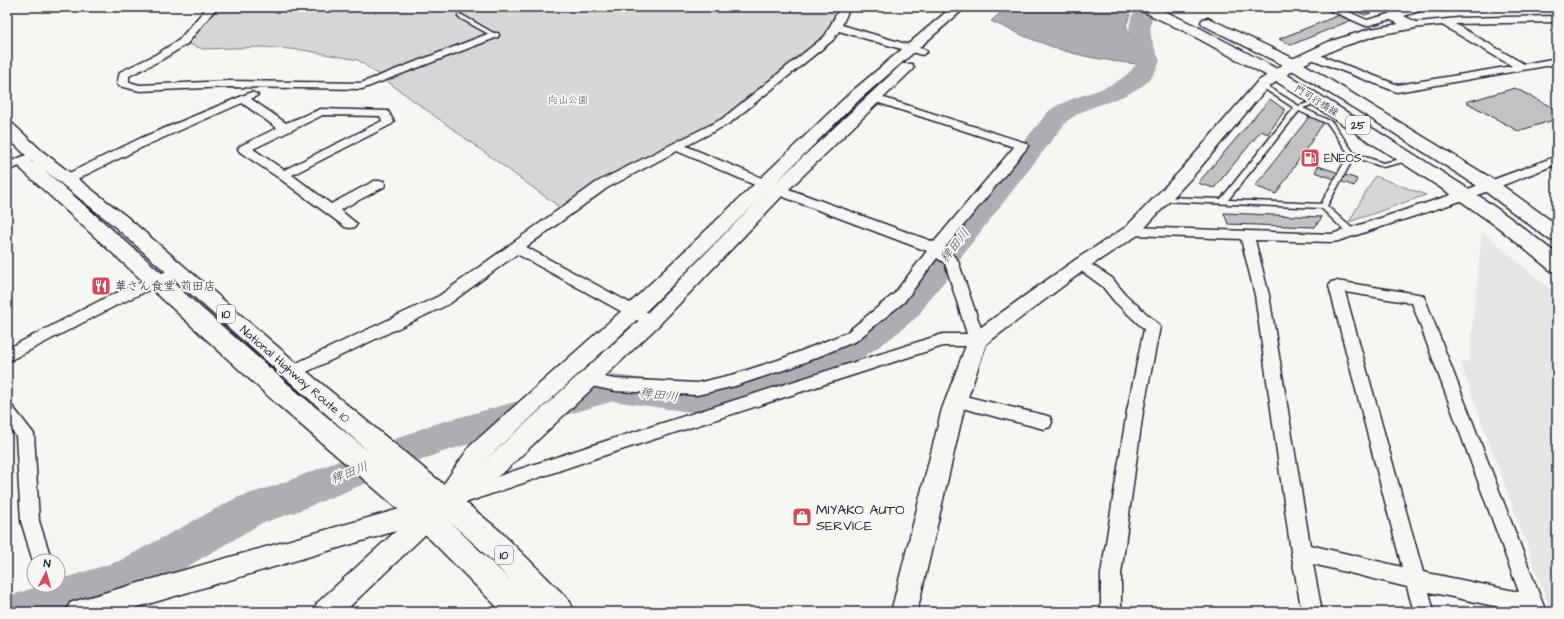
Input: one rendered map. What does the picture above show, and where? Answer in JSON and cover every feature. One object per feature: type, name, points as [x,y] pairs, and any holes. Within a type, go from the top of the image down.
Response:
[{"type":"main road","name":"門司行橋線","points":[[1145,7],[1192,29],[1269,80],[1318,101],[1465,195],[1506,224],[1557,265]]},
{"type":"main road","name":"門司行橋線","points":[[1178,7],[1293,64],[1489,185],[1557,235]]},
{"type":"main road","name":"National Highway Route 10","points":[[7,128],[18,158],[334,439],[431,511],[490,540],[553,604],[559,612]]},
{"type":"main road","name":"National Highway Route 10","points":[[18,158],[67,179],[120,221],[292,372],[431,511],[460,552],[523,612]]},
{"type":"street","points":[[212,7],[183,42],[159,57],[124,74],[123,84],[140,88],[228,84],[362,86],[494,35]]},
{"type":"street","points":[[292,372],[444,300],[602,186],[726,121],[829,38],[846,7]]},
{"type":"street","points":[[326,612],[431,511],[478,452],[771,187],[874,98],[915,50],[960,7]]},
{"type":"street","points":[[431,511],[497,464],[652,321],[771,187],[855,96],[915,50],[976,7]]},
{"type":"street","points":[[1333,7],[1366,23],[1419,7]]},
{"type":"street","points":[[1393,16],[1412,25]]},
{"type":"street","points":[[904,612],[956,400],[977,340],[1082,264],[1132,231],[1269,80],[1293,64],[1333,45],[1376,32],[1412,25],[1445,22],[1557,19]]},
{"type":"street","points":[[1445,22],[1522,67]]},
{"type":"street","points":[[836,27],[915,50]]},
{"type":"street","points":[[1310,55],[1397,89],[1557,61]]},
{"type":"street","points":[[67,179],[145,142],[276,84]]},
{"type":"street","points":[[243,98],[285,128]]},
{"type":"street","points":[[588,380],[615,385],[697,389],[735,380],[787,363],[851,336],[899,298],[935,250],[1022,146],[874,98]]},
{"type":"street","points":[[283,175],[388,122],[384,113],[321,112],[244,149],[283,175],[350,224]]},
{"type":"street","points":[[678,147],[771,187],[930,246],[951,261],[977,340]]},
{"type":"street","points":[[1132,231],[1333,238],[1465,195],[1557,160]]},
{"type":"street","points":[[330,210],[378,184]]},
{"type":"street","points":[[1247,236],[1262,295],[1301,552],[1312,612]]},
{"type":"street","points":[[516,247],[652,321]]},
{"type":"street","points":[[1082,264],[1107,282],[1120,298],[1152,327],[1135,410],[1110,574],[1111,612]]},
{"type":"street","points":[[7,356],[110,302],[178,271]]},
{"type":"street","points":[[1424,612],[1336,286],[1418,299],[1535,609]]},
{"type":"street","points":[[79,612],[431,511],[590,453],[943,340],[977,340]]},
{"type":"street","points":[[956,400],[1044,422]]},
{"type":"street","points":[[7,412],[25,434],[30,521],[40,553]]},
{"type":"street","points":[[1301,552],[1535,609]]},
{"type":"lane","points":[[460,16],[494,35]]},
{"type":"lane","points":[[1269,80],[1298,108],[1330,123],[1352,154],[1383,165],[1410,159]]},
{"type":"lane","points":[[1223,202],[1298,108],[1318,101]]},
{"type":"lane","points":[[1323,206],[1352,154]]},
{"type":"lane","points":[[1162,199],[1323,206],[1351,232]]},
{"type":"shaded area","points":[[1007,7],[1114,7],[1130,15],[1126,25],[1142,56],[1137,64],[1089,57],[1053,47],[1023,36],[991,21]]},
{"type":"shaded area","points":[[1482,231],[1557,295],[1557,612],[1551,612],[1460,362],[1469,362]]},
{"type":"green space","name":"向山公園","points":[[212,7],[845,7],[836,27],[726,121],[565,211],[358,60],[303,50],[264,47],[203,49],[183,42]]},
{"type":"green space","points":[[1375,176],[1426,195],[1349,222]]},
{"type":"building","points":[[1356,7],[1387,7],[1365,15],[1351,9]]},
{"type":"building","points":[[1342,14],[1354,19],[1291,45],[1279,39]]},
{"type":"building","points":[[1515,88],[1557,110],[1557,119],[1518,131],[1466,102]]},
{"type":"building","points":[[1270,99],[1285,110],[1268,134],[1261,131],[1214,188],[1198,183]]},
{"type":"building","points":[[1309,117],[1324,122],[1276,194],[1255,186]]},
{"type":"building","points":[[1318,166],[1357,179],[1354,186],[1315,172]]},
{"type":"building","points":[[1224,213],[1322,217],[1315,227],[1228,224]]},
{"type":"waterway","name":"稗田川","points":[[22,612],[129,578],[250,510],[282,500],[431,440],[613,388],[697,399],[750,386],[840,356],[879,330],[907,308],[921,288],[938,269],[953,247],[1058,116],[1067,109],[1107,95],[1132,82],[1142,74],[1149,61],[1139,34],[1140,22],[1146,7]]},
{"type":"place","name":"ENEOS","points":[[1310,158]]},
{"type":"place","name":"華さん食堂 苅田店","points":[[101,286]]},
{"type":"place","name":"MIYAKO AUTO SERVICE","points":[[802,517]]}]
